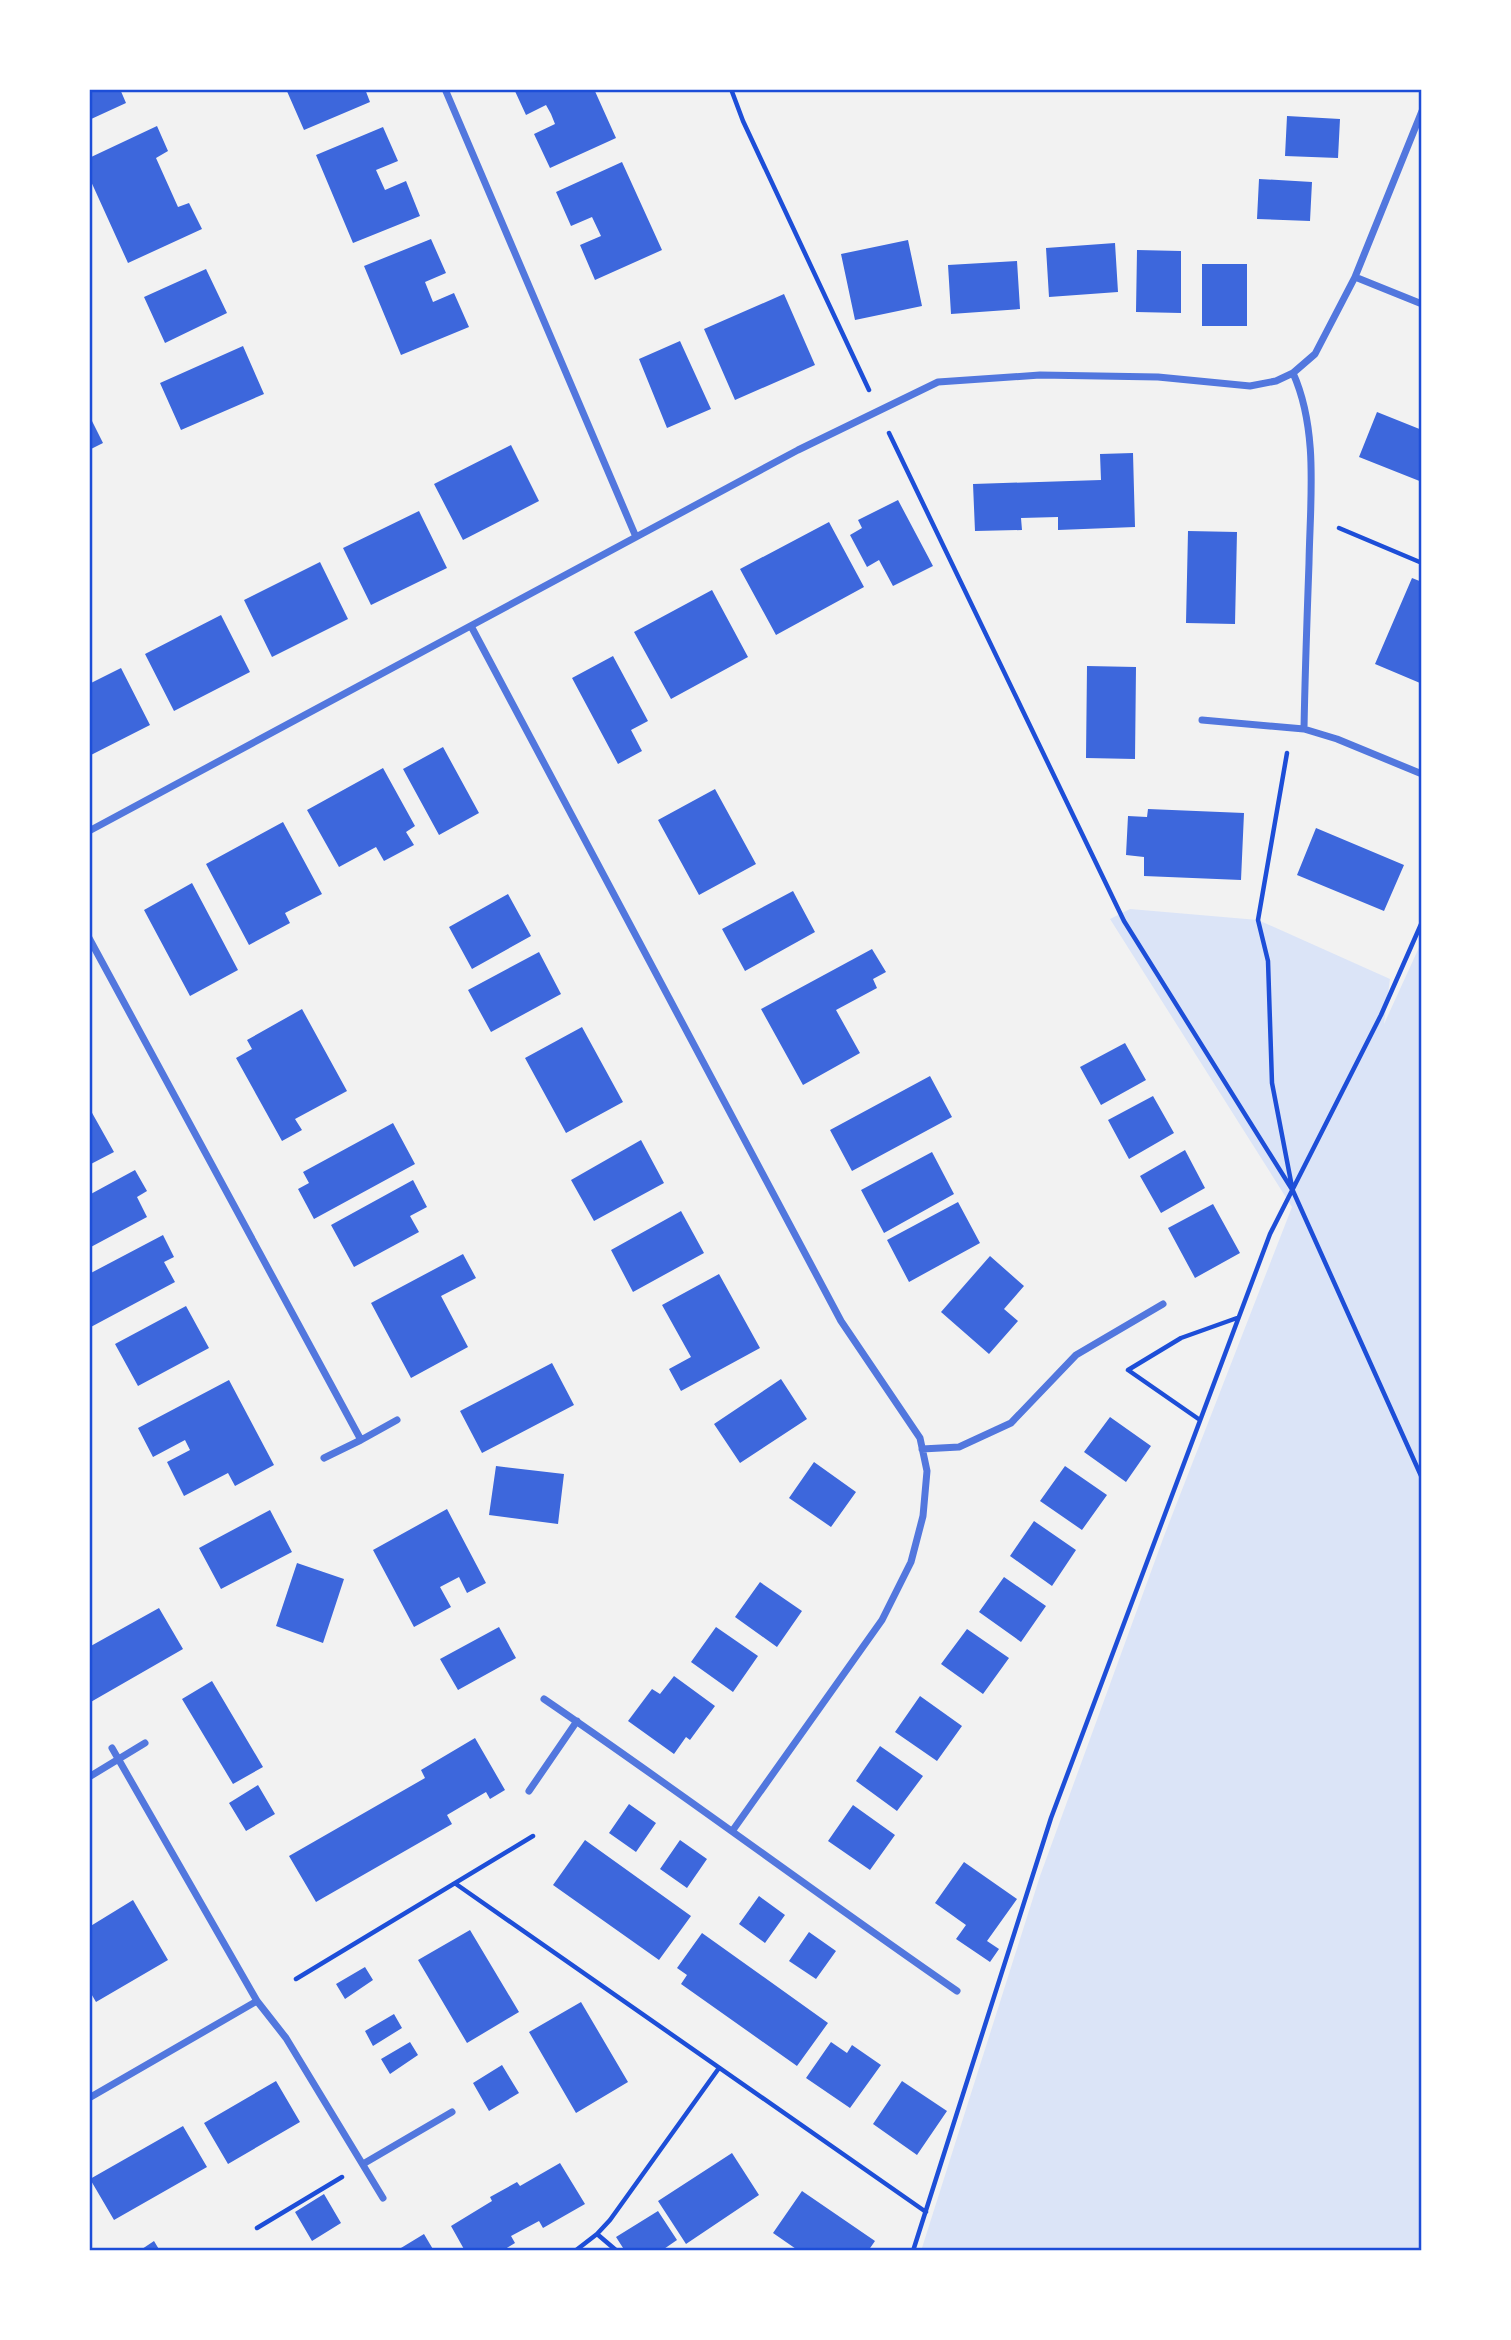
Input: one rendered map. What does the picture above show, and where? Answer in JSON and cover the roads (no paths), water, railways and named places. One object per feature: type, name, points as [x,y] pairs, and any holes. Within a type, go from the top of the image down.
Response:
[{"type":"street","points":[[445,89],[636,537]]},
{"type":"street","points":[[89,831],[797,450],[938,382],[1040,375],[1158,377],[1250,386],[1276,381],[1293,373],[1315,354],[1355,277],[1422,111]]},
{"type":"street","points":[[1355,277],[1422,304]]},
{"type":"street","points":[[1293,373],[1305,410],[1311,473],[1304,729]]},
{"type":"street","points":[[471,626],[841,1321],[920,1438],[927,1471],[923,1516],[911,1562],[883,1620],[733,1830]]},
{"type":"street","points":[[1202,720],[1304,729],[1337,739],[1422,774]]},
{"type":"street","points":[[89,938],[361,1440]]},
{"type":"street","points":[[922,1449],[959,1447],[1011,1423],[1076,1355],[1163,1304]]},
{"type":"street","points":[[324,1458],[397,1420]]},
{"type":"street","points":[[544,1699],[733,1830],[897,1951],[957,1991]]},
{"type":"street","points":[[529,1791],[577,1721]]},
{"type":"street","points":[[89,1777],[145,1743]]},
{"type":"street","points":[[112,1748],[257,2001],[286,2038],[383,2198]]},
{"type":"street","points":[[89,2098],[257,2001]]},
{"type":"street","points":[[363,2164],[452,2112]]}]
